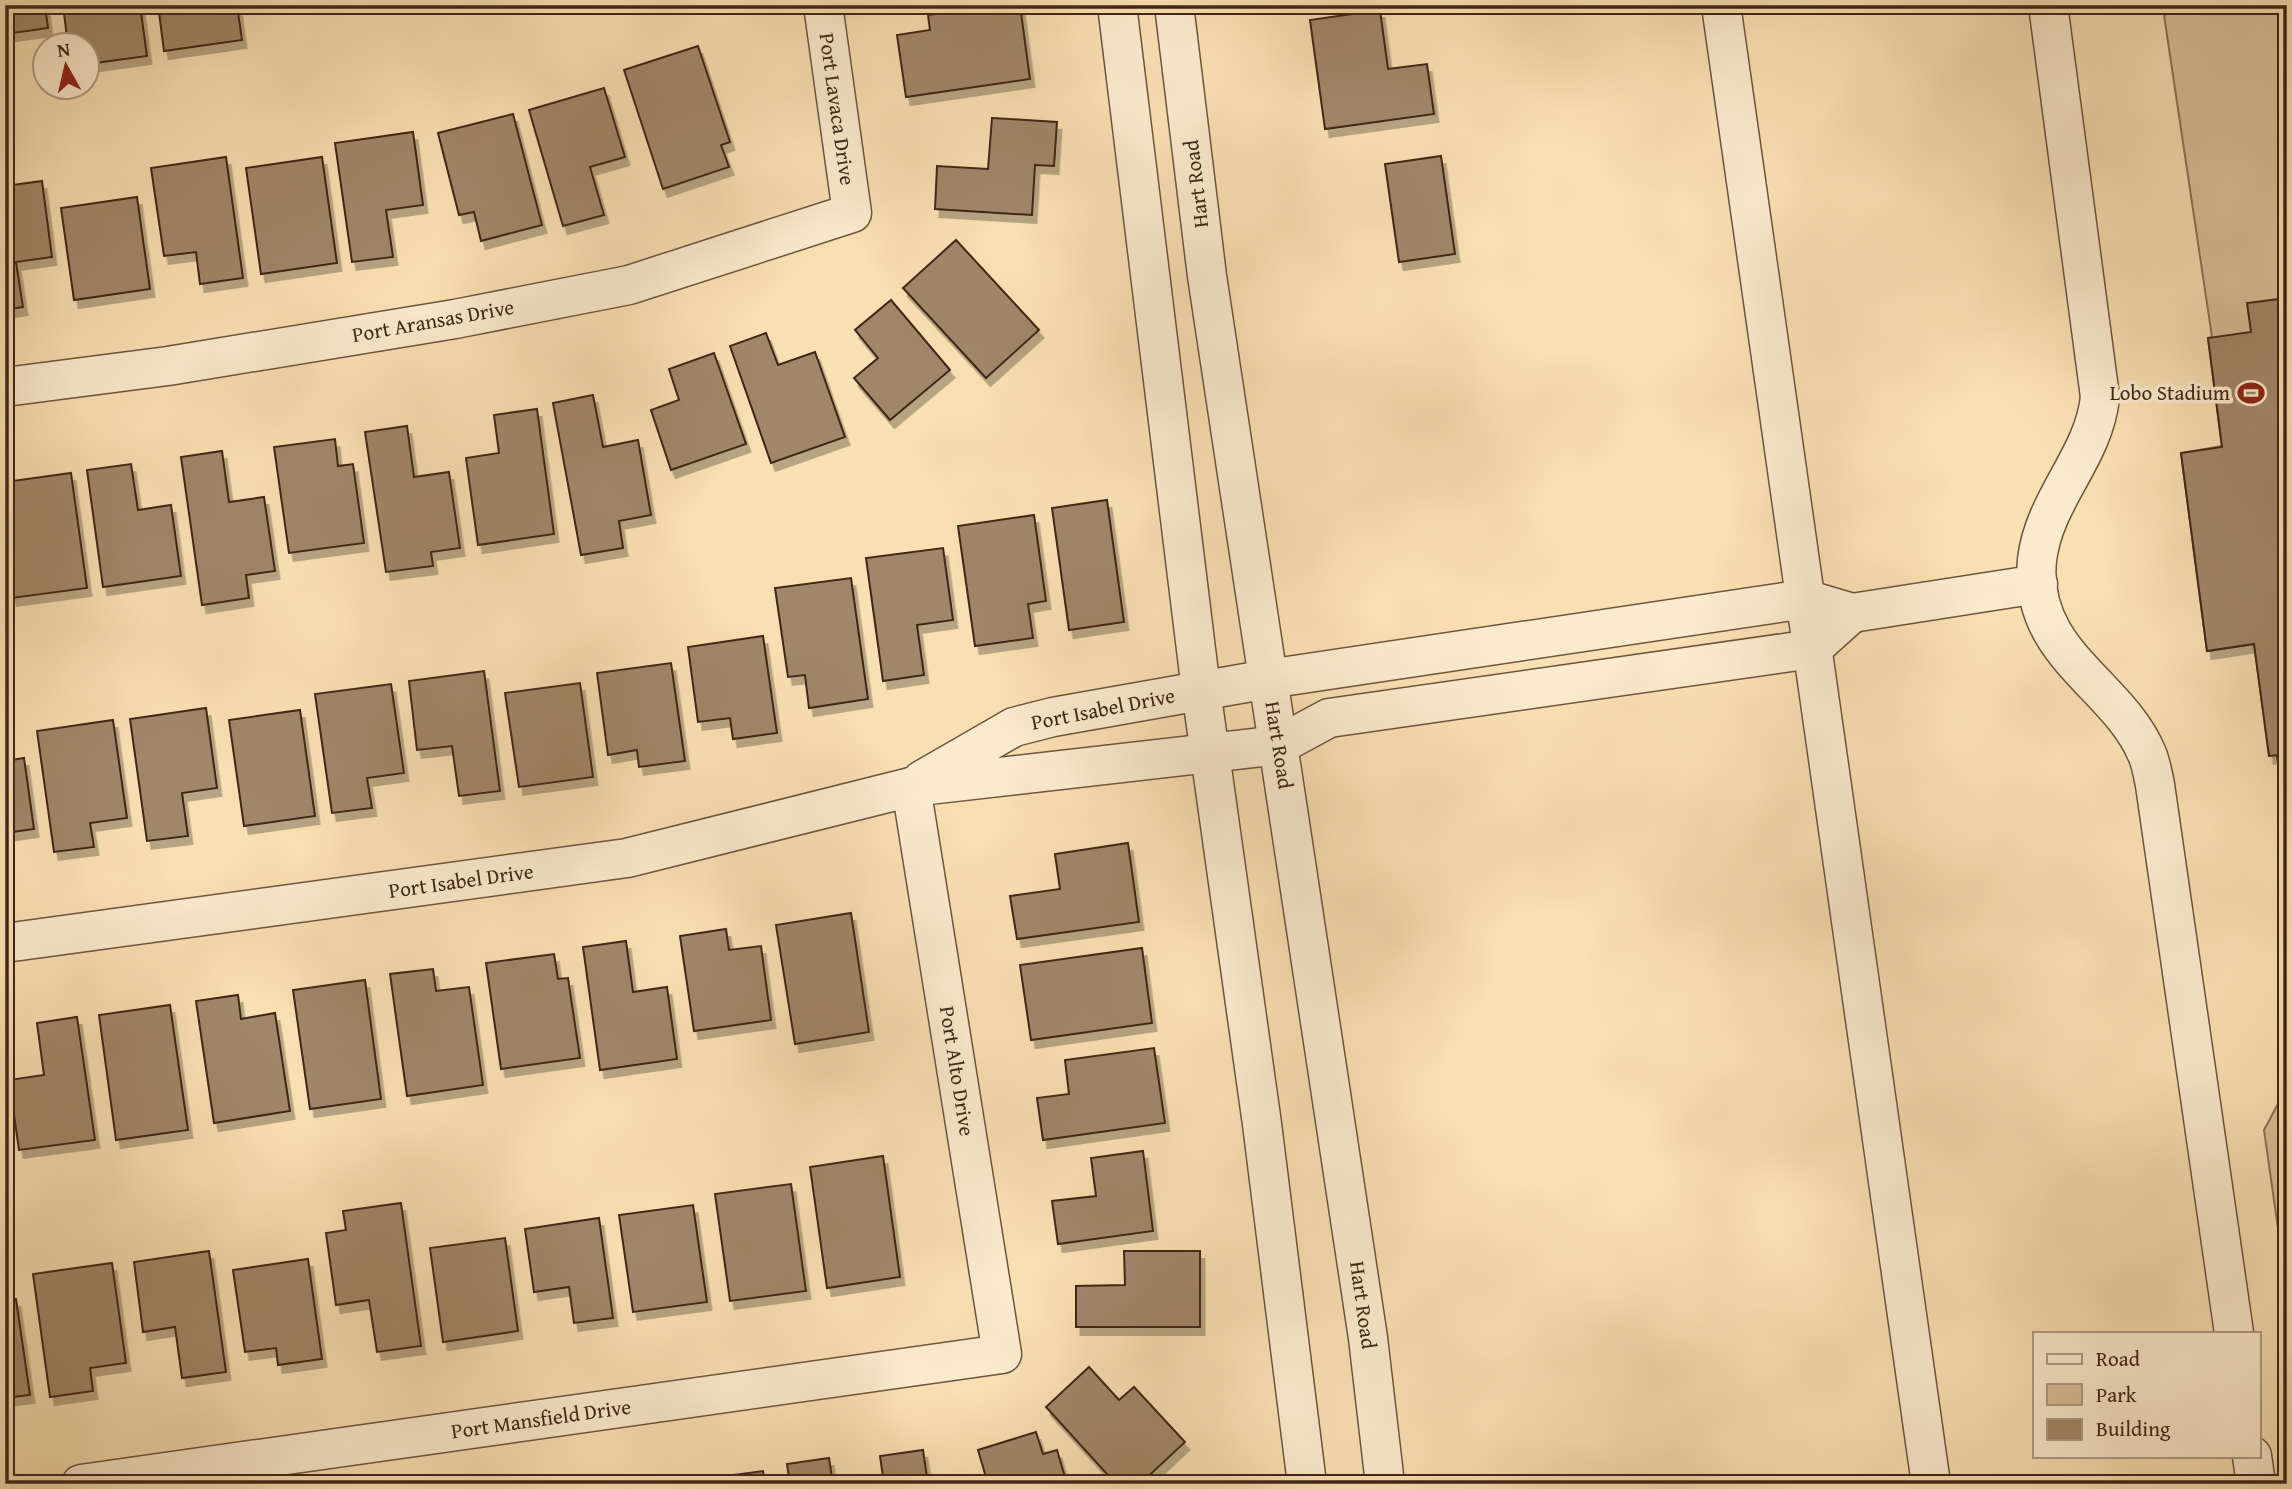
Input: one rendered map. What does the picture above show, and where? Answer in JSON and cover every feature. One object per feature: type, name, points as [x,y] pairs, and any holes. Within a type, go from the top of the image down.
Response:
[{"type":"street","name":"Port Lavaca Drive","points":[[823,5],[852,213]]},
{"type":"street","points":[[1117,5],[1201,690],[1262,1124],[1307,1484]]},
{"type":"street","name":"Hart Road","points":[[1174,5],[1207,276],[1368,1338],[1385,1484]]},
{"type":"street","points":[[1721,5],[1931,1484]]},
{"type":"street","points":[[2048,5],[2100,397],[2093,435],[2049,515],[2039,544],[2038,584],[2042,605],[2061,648],[2128,723],[2147,754],[2155,785],[2234,1332]]},
{"type":"street","name":"Port Aransas Drive","points":[[5,387],[168,366],[441,321],[629,285],[852,213]]},
{"type":"street","points":[[1805,599],[1852,613],[2038,584]]},
{"type":"street","name":"Port Isabel Drive","points":[[911,787],[1014,727],[1053,717],[1268,679],[1805,599]]},
{"type":"street","points":[[1279,745],[1329,718],[1812,649],[1852,613]]},
{"type":"street","name":"Port Isabel Drive","points":[[5,943],[627,858],[911,787],[1279,745]]},
{"type":"street","name":"Port Alto Drive","points":[[911,787],[1002,1354]]},
{"type":"street","name":"Port Mansfield Drive","points":[[81,1484],[1002,1354]]},
{"type":"street","points":[[2252,1458],[2256,1484]]},
{"type":"green space","name":"Lobo Stadium","points":[[2187,5],[2287,5],[2287,833],[2277,755],[2269,756],[2254,644],[2207,651],[2181,453],[2222,446],[2208,338],[2212,337],[2164,15],[2183,10]]},
{"type":"green space","points":[[2287,1087],[2287,1292],[2264,1130]]},
{"type":"building","points":[[5,5],[45,5],[48,28],[5,34]]},
{"type":"building","points":[[63,5],[140,5],[147,56],[102,62],[102,32],[66,32]]},
{"type":"building","points":[[158,5],[237,5],[242,40],[164,51]]},
{"type":"building","points":[[1000,5],[1020,5],[1030,79],[906,97],[897,35],[930,30],[928,15]]},
{"type":"building","points":[[1380,10],[1388,69],[1427,64],[1434,114],[1325,129],[1310,20]]},
{"type":"building","points":[[698,46],[730,142],[721,145],[729,167],[663,189],[624,70]]},
{"type":"building","points":[[604,88],[625,157],[590,167],[604,215],[563,226],[529,110]]},
{"type":"building","points":[[513,114],[542,225],[481,241],[474,212],[459,215],[438,133]]},
{"type":"building","points":[[992,118],[1057,122],[1054,166],[1035,165],[1032,215],[935,209],[937,166],[988,169]]},
{"type":"building","points":[[413,132],[423,205],[386,210],[393,257],[352,262],[335,143]]},
{"type":"building","points":[[1441,156],[1455,254],[1399,262],[1385,164]]},
{"type":"building","points":[[226,157],[243,278],[200,284],[196,252],[164,256],[151,168]]},
{"type":"building","points":[[322,157],[337,263],[261,274],[246,168]]},
{"type":"building","points":[[42,181],[52,257],[16,262],[23,307],[5,310],[5,186]]},
{"type":"building","points":[[137,197],[150,289],[74,300],[61,208]]},
{"type":"building","points":[[956,240],[1039,330],[986,378],[903,288]]},
{"type":"building","points":[[2287,298],[2287,767],[2279,768],[2277,755],[2269,756],[2254,644],[2207,651],[2181,453],[2222,447],[2208,338],[2251,332],[2247,303]]},
{"type":"building","points":[[891,300],[950,370],[890,420],[854,378],[878,358],[855,330]]},
{"type":"building","points":[[766,333],[778,365],[815,352],[845,437],[771,463],[730,346]]},
{"type":"building","points":[[714,353],[746,444],[671,470],[651,410],[679,400],[669,369]]},
{"type":"building","points":[[593,395],[603,447],[638,440],[651,515],[619,521],[623,548],[581,555],[553,403]]},
{"type":"building","points":[[537,409],[554,534],[478,545],[466,458],[499,453],[494,415]]},
{"type":"building","points":[[407,426],[414,477],[449,472],[460,548],[431,552],[433,566],[386,572],[365,432]]},
{"type":"building","points":[[335,439],[338,466],[353,464],[364,543],[289,553],[274,447]]},
{"type":"building","points":[[222,451],[229,502],[264,497],[275,571],[246,575],[249,598],[202,605],[181,457]]},
{"type":"building","points":[[131,464],[138,510],[171,505],[181,576],[103,587],[87,470]]},
{"type":"building","points":[[71,473],[87,588],[12,598],[5,550],[5,482]]},
{"type":"building","points":[[1107,500],[1124,622],[1069,630],[1052,508]]},
{"type":"building","points":[[1034,515],[1046,601],[1028,604],[1033,638],[975,646],[958,526]]},
{"type":"building","points":[[943,548],[953,620],[917,625],[924,675],[883,681],[866,558]]},
{"type":"building","points":[[851,578],[868,699],[809,708],[805,675],[788,677],[775,588]]},
{"type":"building","points":[[763,636],[777,733],[733,739],[730,718],[698,722],[688,647]]},
{"type":"building","points":[[671,663],[685,761],[639,767],[637,750],[608,755],[597,673]]},
{"type":"building","points":[[484,671],[500,791],[459,796],[452,746],[417,750],[409,681]]},
{"type":"building","points":[[580,683],[593,777],[519,787],[505,693]]},
{"type":"building","points":[[391,684],[404,773],[367,778],[372,808],[332,813],[315,694]]},
{"type":"building","points":[[206,708],[217,788],[182,793],[188,836],[147,841],[130,719]]},
{"type":"building","points":[[300,710],[315,816],[244,826],[229,720]]},
{"type":"building","points":[[113,720],[127,818],[90,823],[94,847],[54,852],[37,731]]},
{"type":"building","points":[[24,758],[34,829],[5,833],[5,761]]},
{"type":"building","points":[[1128,843],[1139,922],[1017,939],[1010,896],[1060,889],[1055,854]]},
{"type":"building","points":[[851,913],[869,1032],[795,1044],[776,925]]},
{"type":"building","points":[[726,929],[729,950],[761,946],[771,1020],[694,1031],[680,936]]},
{"type":"building","points":[[626,941],[633,992],[667,987],[677,1059],[600,1070],[583,947]]},
{"type":"building","points":[[1142,948],[1152,1023],[1031,1040],[1020,965]]},
{"type":"building","points":[[554,954],[558,979],[568,978],[580,1058],[501,1069],[486,963]]},
{"type":"building","points":[[433,969],[436,991],[469,987],[483,1085],[407,1096],[390,974]]},
{"type":"building","points":[[365,980],[381,1099],[310,1109],[293,990]]},
{"type":"building","points":[[238,995],[241,1019],[275,1013],[290,1111],[214,1123],[196,1001]]},
{"type":"building","points":[[170,1005],[188,1130],[116,1140],[99,1015]]},
{"type":"building","points":[[77,1017],[95,1140],[19,1150],[9,1080],[44,1075],[37,1023]]},
{"type":"building","points":[[1154,1048],[1165,1123],[1043,1140],[1037,1098],[1069,1094],[1065,1060]]},
{"type":"building","points":[[1143,1151],[1153,1231],[1058,1244],[1052,1201],[1096,1196],[1091,1158]]},
{"type":"building","points":[[883,1156],[900,1277],[827,1288],[810,1167]]},
{"type":"building","points":[[791,1184],[806,1291],[730,1301],[715,1194]]},
{"type":"building","points":[[401,1203],[421,1346],[377,1352],[369,1300],[336,1305],[326,1233],[346,1230],[343,1211]]},
{"type":"building","points":[[693,1205],[707,1302],[633,1312],[619,1215]]},
{"type":"building","points":[[599,1218],[613,1318],[574,1323],[569,1287],[534,1292],[525,1229]]},
{"type":"building","points":[[505,1238],[518,1331],[443,1342],[430,1248]]},
{"type":"building","points":[[209,1251],[226,1372],[182,1378],[175,1327],[143,1332],[134,1262]]},
{"type":"building","points":[[1124,1251],[1200,1251],[1200,1327],[1076,1327],[1076,1286],[1125,1285]]},
{"type":"building","points":[[308,1259],[322,1359],[278,1365],[276,1348],[245,1352],[233,1270]]},
{"type":"building","points":[[112,1263],[126,1363],[90,1368],[93,1391],[50,1397],[33,1274]]},
{"type":"building","points":[[16,1299],[30,1395],[5,1398],[5,1300]]},
{"type":"building","points":[[1089,1367],[1119,1400],[1134,1387],[1185,1442],[1140,1484],[1116,1484],[1046,1407]]},
{"type":"building","points":[[1036,1432],[1043,1454],[1057,1450],[1067,1484],[988,1484],[978,1450]]},
{"type":"building","points":[[923,1450],[928,1484],[884,1484],[880,1456]]},
{"type":"building","points":[[829,1458],[833,1484],[790,1484],[787,1464]]},
{"type":"building","points":[[763,1471],[765,1484],[696,1484],[695,1480]]},
{"type":"place","name":"Lobo Stadium","points":[[2251,393]]}]
